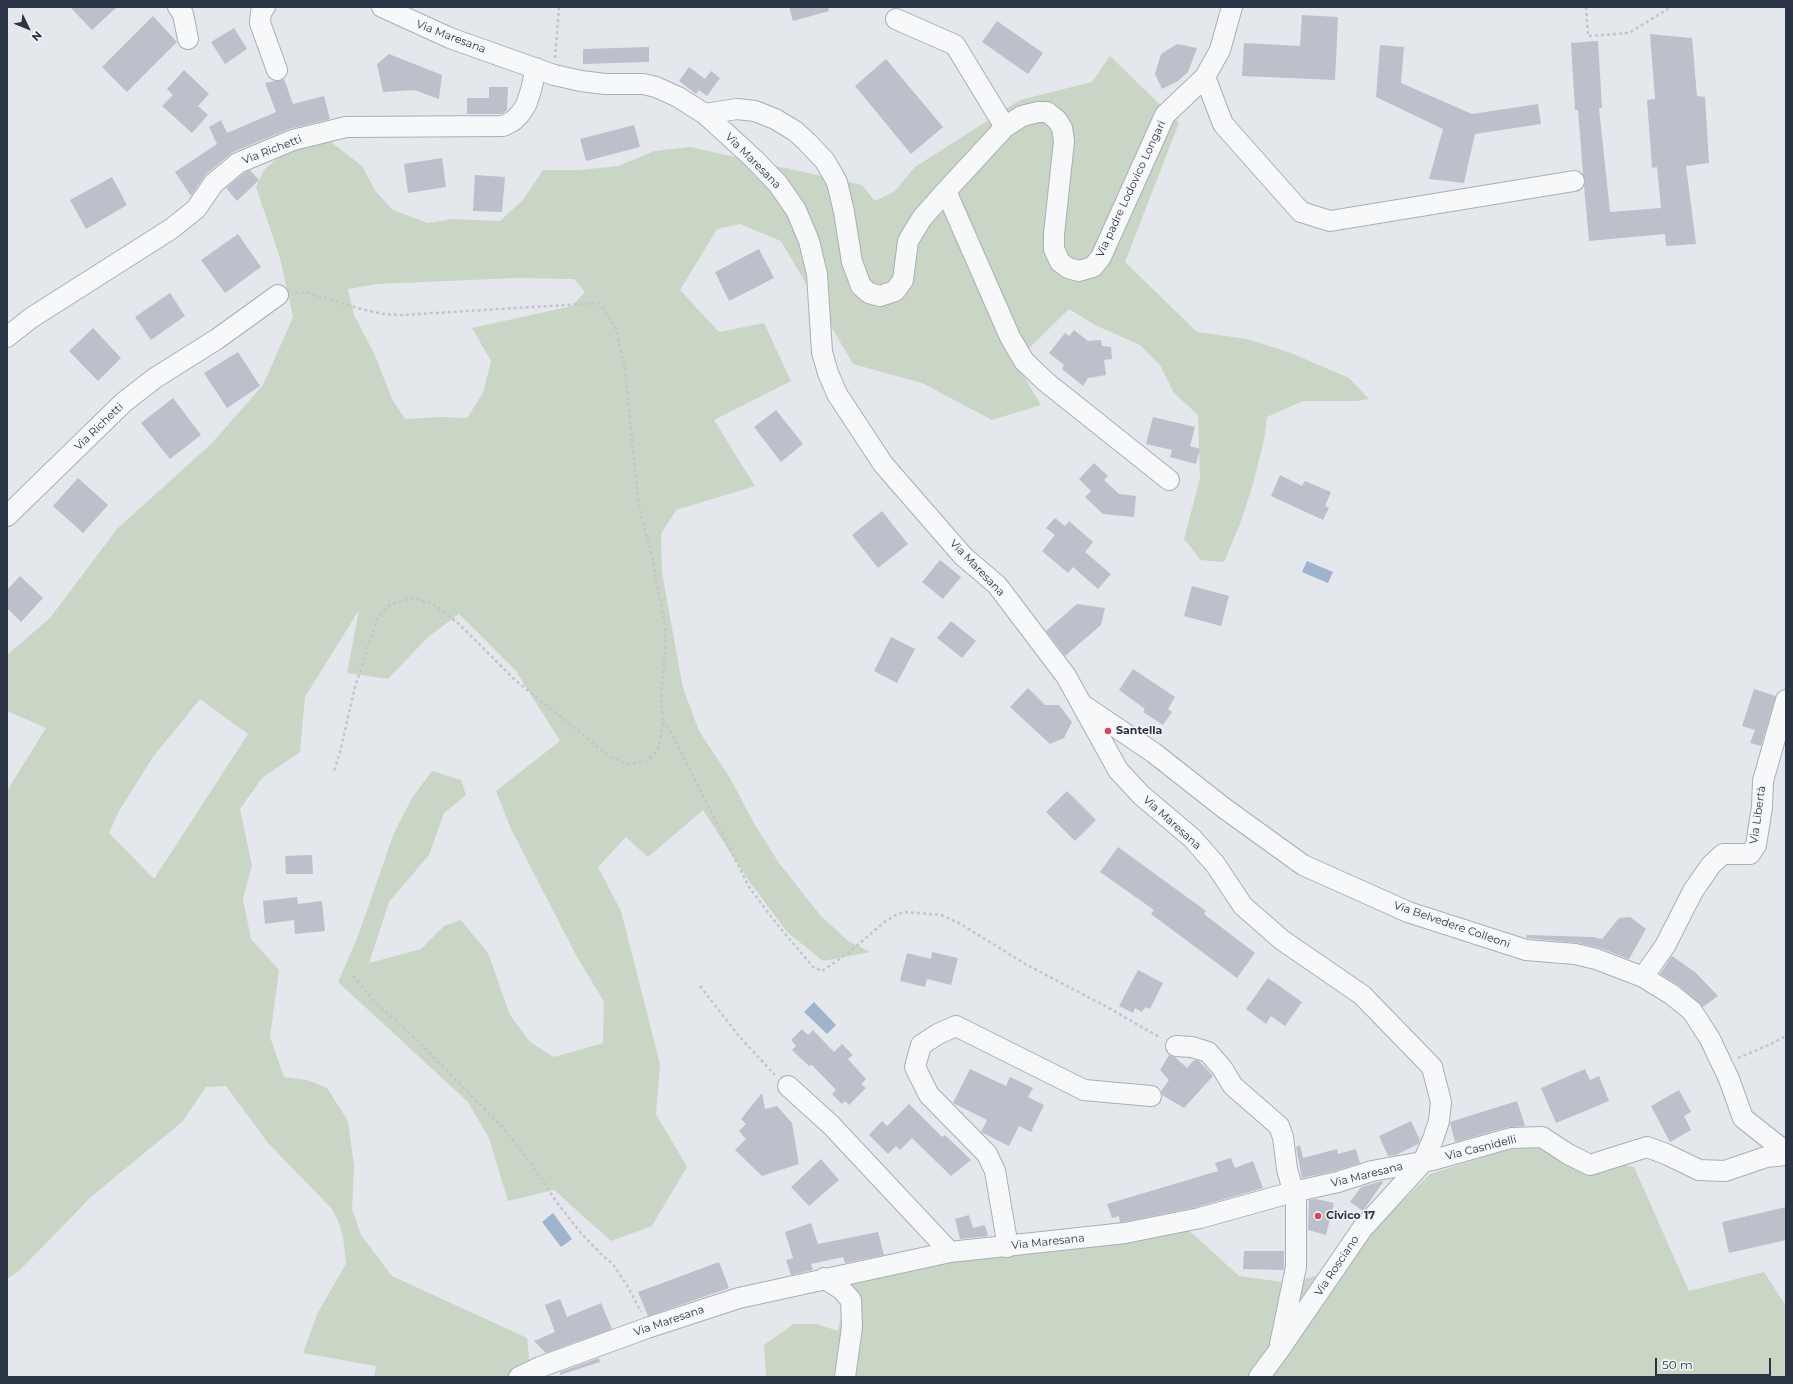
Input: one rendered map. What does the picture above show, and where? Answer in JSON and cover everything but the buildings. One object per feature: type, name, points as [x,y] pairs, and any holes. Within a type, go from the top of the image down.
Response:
[{"type":"street","points":[[178,7],[183,14],[188,39]]},
{"type":"street","points":[[266,7],[261,12],[260,23],[277,70]]},
{"type":"street","name":"Via Maresana","points":[[382,7],[450,38],[545,71],[581,81],[605,84],[642,84],[656,87],[678,97],[705,114],[773,179],[796,210],[809,241],[817,274],[822,352],[837,394],[883,464],[963,556],[997,585],[1066,676],[1084,706],[1118,770],[1141,796],[1192,838],[1215,864],[1243,906],[1282,940],[1362,995],[1432,1067],[1441,1102],[1433,1139],[1423,1162],[1372,1171],[1338,1182],[1294,1192],[1200,1218],[1125,1233],[1008,1247],[950,1252],[824,1278],[739,1298],[647,1328],[540,1367],[519,1377]]},
{"type":"street","name":"Via padre Lodovico Longari","points":[[705,114],[737,109],[755,111],[775,119],[795,131],[825,161],[837,182],[844,212],[852,262],[856,275],[861,286],[869,293],[880,296],[894,291],[903,280],[908,241],[922,218],[946,191],[1005,127],[1022,116],[1038,112],[1047,112],[1057,120],[1062,128],[1064,141],[1054,234],[1054,249],[1060,262],[1068,268],[1079,271],[1093,267],[1101,257],[1165,115],[1205,77],[1220,50],[1232,7]]},
{"type":"street","points":[[896,19],[956,45],[1005,127]]},
{"type":"street","name":"Via Richetti","points":[[7,337],[31,318],[189,215],[202,202],[214,183],[238,163],[293,140],[346,127],[503,126],[513,121],[520,114],[526,104],[531,90],[545,71]]},
{"type":"street","points":[[1205,77],[1224,124],[1301,212],[1330,221],[1574,181]]},
{"type":"street","points":[[946,191],[1007,330],[1024,361],[1046,382],[1169,480]]},
{"type":"street","name":"Via Richetti","points":[[7,516],[124,402],[155,378],[217,339],[278,295]]},
{"type":"street","name":"Via Libertà","points":[[1643,977],[1665,946],[1693,891],[1710,865],[1723,854],[1750,854],[1756,845],[1763,781],[1786,700]]},
{"type":"street","name":"Via Belvedere Colleoni","points":[[1084,706],[1154,752],[1224,808],[1303,865],[1408,912],[1526,950],[1575,954],[1596,959],[1643,977],[1671,994],[1692,1011],[1710,1039],[1723,1066],[1743,1118],[1786,1152]]},
{"type":"street","points":[[1008,1247],[995,1170],[987,1154],[929,1095],[915,1067],[921,1045],[938,1034],[956,1026],[1084,1090],[1151,1096]]},
{"type":"street","points":[[1176,1046],[1192,1047],[1208,1052],[1222,1068],[1233,1086],[1279,1126],[1283,1137],[1288,1169],[1296,1201],[1296,1267],[1278,1353]]},
{"type":"street","points":[[788,1086],[831,1125],[950,1252]]},
{"type":"street","name":"Via Casnidelli","points":[[1423,1162],[1511,1138],[1542,1137],[1568,1154],[1590,1165],[1647,1146],[1700,1170],[1725,1171],[1766,1157],[1786,1155]]},
{"type":"street","name":"Via Rosciano","points":[[1259,1377],[1278,1353],[1362,1229],[1423,1162]]},
{"type":"street","points":[[824,1278],[841,1289],[852,1300],[852,1327],[845,1377]]},
{"type":"path","points":[[545,71],[559,7]]},
{"type":"path","points":[[1586,7],[1588,36],[1629,33],[1671,7]]},
{"type":"path","points":[[278,295],[305,292],[361,309],[383,314],[402,315],[599,303],[606,312],[616,331],[625,371],[639,507],[652,557],[665,627],[665,653],[661,698],[663,721],[658,750],[648,761],[628,764],[610,757],[514,679],[459,624],[433,604],[413,598],[391,604],[377,620],[355,687],[340,752],[334,771]]},
{"type":"path","points":[[663,721],[749,887],[776,923],[813,966],[822,971],[851,951],[896,915],[904,912],[941,915],[959,923],[1027,965],[1110,1008],[1176,1046]]},
{"type":"path","points":[[353,976],[374,1000],[416,1039],[505,1130],[580,1232],[613,1264],[628,1287],[647,1328]]},
{"type":"path","points":[[700,986],[760,1060],[788,1086]]},
{"type":"path","points":[[1723,1066],[1743,1055],[1771,1044],[1786,1036]]},
{"type":"green space","points":[[1110,56],[1179,123],[1125,262],[1197,332],[1247,339],[1291,353],[1349,378],[1369,399],[1356,401],[1303,401],[1267,417],[1264,440],[1253,484],[1240,524],[1224,562],[1201,560],[1184,539],[1200,478],[1198,415],[1174,393],[1160,365],[1140,345],[1095,325],[1069,309],[1015,362],[1041,405],[992,420],[922,383],[853,364],[781,241],[740,224],[717,229],[680,290],[719,332],[764,323],[791,381],[714,420],[755,486],[676,510],[661,534],[662,573],[683,688],[699,731],[730,778],[755,825],[779,863],[820,915],[848,941],[870,952],[823,961],[787,932],[749,881],[703,810],[648,857],[626,837],[598,867],[621,911],[660,1064],[656,1114],[687,1167],[652,1226],[611,1241],[554,1190],[508,1201],[489,1138],[468,1102],[338,982],[358,936],[394,833],[412,798],[432,771],[461,780],[466,795],[444,813],[429,855],[389,902],[369,963],[421,949],[444,926],[461,920],[488,953],[510,1015],[530,1042],[554,1057],[603,1043],[604,1002],[577,957],[511,829],[496,791],[560,741],[516,671],[459,614],[428,637],[388,679],[347,673],[359,610],[305,697],[300,752],[262,778],[240,809],[252,865],[243,899],[251,939],[279,970],[270,1037],[284,1077],[307,1080],[327,1088],[348,1121],[354,1166],[352,1209],[361,1235],[392,1276],[527,1338],[531,1377],[374,1377],[376,1366],[303,1353],[318,1312],[346,1264],[343,1237],[339,1223],[332,1209],[268,1143],[226,1086],[206,1087],[182,1122],[92,1196],[19,1271],[7,1279],[7,791],[46,728],[7,711],[7,655],[50,618],[117,529],[212,443],[263,385],[293,317],[280,258],[256,187],[264,170],[280,156],[311,144],[331,142],[362,166],[376,192],[393,210],[428,223],[452,219],[500,221],[523,200],[543,170],[580,170],[618,166],[655,151],[690,147],[862,185],[875,201],[895,191],[915,167],[1020,100],[1092,82]],"holes":[[[516,278],[574,279],[585,292],[572,306],[472,328],[491,361],[483,393],[467,418],[441,417],[405,419],[392,399],[374,353],[354,315],[348,289],[377,284]],[[200,699],[248,734],[154,879],[109,833],[119,811],[153,757]]]},
{"type":"green space","points":[[1557,1134],[1593,1159],[1634,1167],[1689,1291],[1764,1272],[1786,1306],[1786,1377],[766,1377],[764,1345],[794,1324],[817,1324],[838,1331],[847,1286],[903,1269],[1028,1252],[1184,1226],[1239,1276],[1290,1283],[1344,1268],[1386,1217],[1430,1174]]},
{"type":"water","points":[[1307,561],[1333,572],[1328,583],[1302,572]]},
{"type":"water","points":[[814,1002],[836,1025],[827,1034],[804,1012]]},
{"type":"water","points":[[553,1213],[572,1239],[561,1247],[542,1222]]},
{"type":"place","name":"Santella","points":[[1108,731]]},
{"type":"place","name":"Civico 17","points":[[1318,1216]]}]
